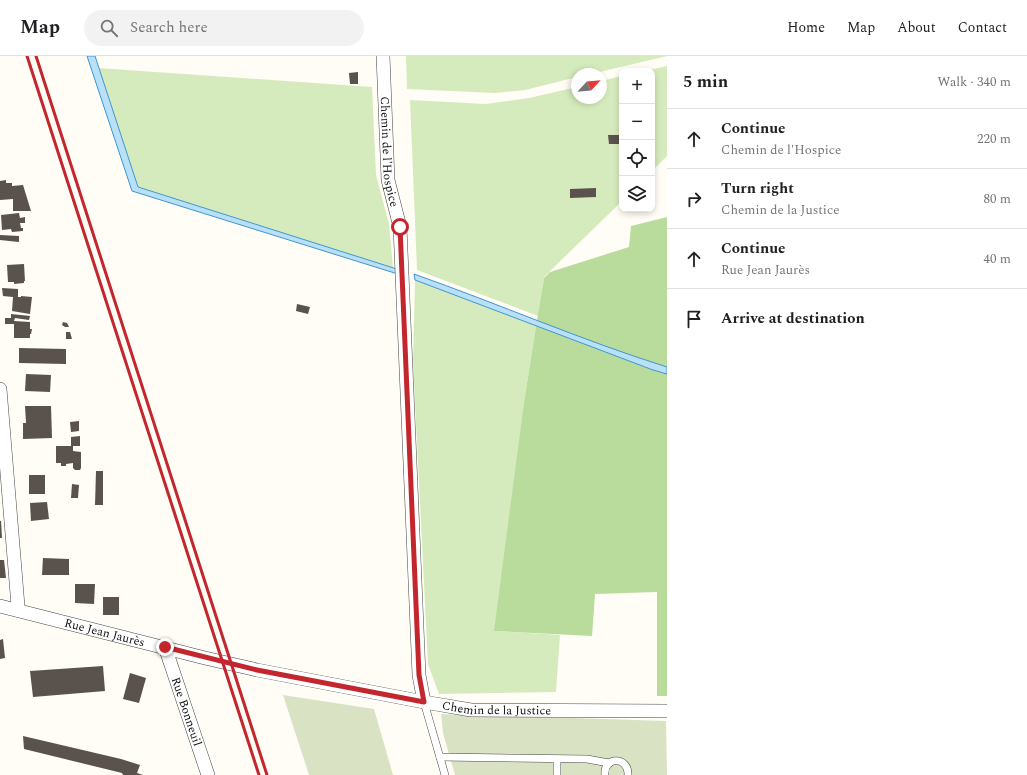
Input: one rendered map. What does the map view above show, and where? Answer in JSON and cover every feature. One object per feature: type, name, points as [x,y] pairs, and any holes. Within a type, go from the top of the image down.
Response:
[{"type":"street","name":"Chemin de l'Hospice","points":[[383,56],[388,180],[400,227],[419,675],[424,702]]},
{"type":"street","points":[[0,389],[18,606],[17,610]]},
{"type":"street","name":"Rue Jean Jaurès","points":[[0,606],[257,670]]},
{"type":"street","name":"Rue Bonneuil","points":[[165,647],[208,775]]},
{"type":"street","name":"Chemin de la Justice","points":[[257,670],[471,710],[667,711]]},
{"type":"lane","points":[[424,702],[445,775]]},
{"type":"lane","points":[[440,757],[587,759],[609,763]]},
{"type":"lane","points":[[557,759],[558,775]]},
{"type":"lane","points":[[605,775],[604,772],[609,763],[618,760],[626,765],[628,775]]},
{"type":"green space","points":[[406,56],[667,56],[607,70],[607,68],[571,68],[571,78],[525,90],[495,93],[407,89]]},
{"type":"green space","points":[[667,66],[667,156],[655,168],[655,104],[655,69]]},
{"type":"green space","points":[[98,68],[372,87],[376,175],[389,224],[393,268],[138,187]]},
{"type":"green space","points":[[619,77],[619,204],[544,277],[538,316],[417,270],[410,100],[486,104],[529,98],[571,88],[571,104],[607,104],[607,80]]},
{"type":"green space","points":[[667,217],[667,696],[657,696],[657,592],[595,594],[592,636],[494,631],[523,409],[544,278],[550,272],[629,247],[631,226]]},
{"type":"green space","points":[[415,280],[536,326],[523,409],[495,631],[560,635],[556,692],[439,694],[428,664],[413,362]]},
{"type":"green space","points":[[283,695],[374,709],[393,775],[309,775]]},
{"type":"green space","points":[[441,714],[666,721],[667,775],[455,775],[443,733]]},
{"type":"water","points":[[87,56],[95,56],[138,187],[400,270],[401,275],[132,191]]},
{"type":"water","points":[[414,274],[572,334],[667,367],[667,374],[415,280]]},
{"type":"building","points":[[358,72],[358,84],[350,84],[349,73]]},
{"type":"building","points":[[608,135],[619,135],[619,144],[609,144]]},
{"type":"building","points":[[6,180],[6,183],[12,183],[12,186],[23,185],[31,211],[13,211],[13,199],[0,200],[0,181]]},
{"type":"building","points":[[596,188],[596,197],[570,198],[570,189]]},
{"type":"building","points":[[19,213],[20,218],[25,217],[25,223],[20,223],[23,231],[12,232],[11,229],[2,230],[1,215]]},
{"type":"building","points":[[0,235],[19,236],[19,242],[0,240]]},
{"type":"building","points":[[24,264],[24,283],[14,284],[14,282],[8,282],[7,265]]},
{"type":"building","points":[[2,288],[18,289],[18,297],[32,297],[30,314],[12,311],[13,297],[3,296]]},
{"type":"building","points":[[297,304],[310,307],[308,314],[296,311]]},
{"type":"building","points":[[11,314],[30,316],[29,320],[15,318],[14,321],[30,322],[30,329],[32,329],[30,338],[14,338],[14,324],[5,324],[5,318],[11,318]]},
{"type":"building","points":[[63,322],[67,323],[69,327],[62,325]]},
{"type":"building","points":[[66,332],[70,332],[72,339],[66,339]]},
{"type":"building","points":[[19,348],[66,349],[66,364],[19,363]]},
{"type":"building","points":[[26,374],[51,375],[50,392],[25,391]]},
{"type":"building","points":[[25,406],[51,406],[52,438],[23,439],[23,423],[26,423]]},
{"type":"building","points":[[79,421],[79,431],[71,432],[70,422]]},
{"type":"building","points":[[80,436],[80,446],[73,446],[73,451],[81,452],[80,470],[75,470],[73,468],[73,463],[66,464],[66,466],[61,466],[61,463],[56,463],[56,446],[71,446],[71,437]]},
{"type":"building","points":[[96,471],[103,471],[103,505],[95,505]]},
{"type":"building","points":[[29,475],[45,475],[45,494],[29,494]]},
{"type":"building","points":[[72,484],[79,485],[78,498],[71,498]]},
{"type":"building","points":[[47,502],[49,519],[31,521],[30,503]]},
{"type":"building","points":[[1,521],[2,538],[0,538]]},
{"type":"building","points":[[43,558],[69,559],[69,575],[42,575]]},
{"type":"building","points":[[0,560],[4,560],[6,578],[0,578]]},
{"type":"building","points":[[75,584],[95,584],[94,604],[75,603]]},
{"type":"building","points":[[103,597],[119,597],[119,615],[103,615]]},
{"type":"building","points":[[3,639],[5,658],[0,659],[0,640]]},
{"type":"building","points":[[103,666],[105,691],[33,697],[30,671]]},
{"type":"building","points":[[130,673],[146,678],[139,703],[123,699]]},
{"type":"building","points":[[23,736],[121,759],[140,765],[137,773],[143,775],[123,775],[122,773],[24,749]]},
{"type":"railway","points":[[27,56],[259,775]]},
{"type":"railway","points":[[36,56],[267,775]]},
{"type":"route","points":[[165,647],[257,670],[424,702],[419,675],[400,227]]}]
